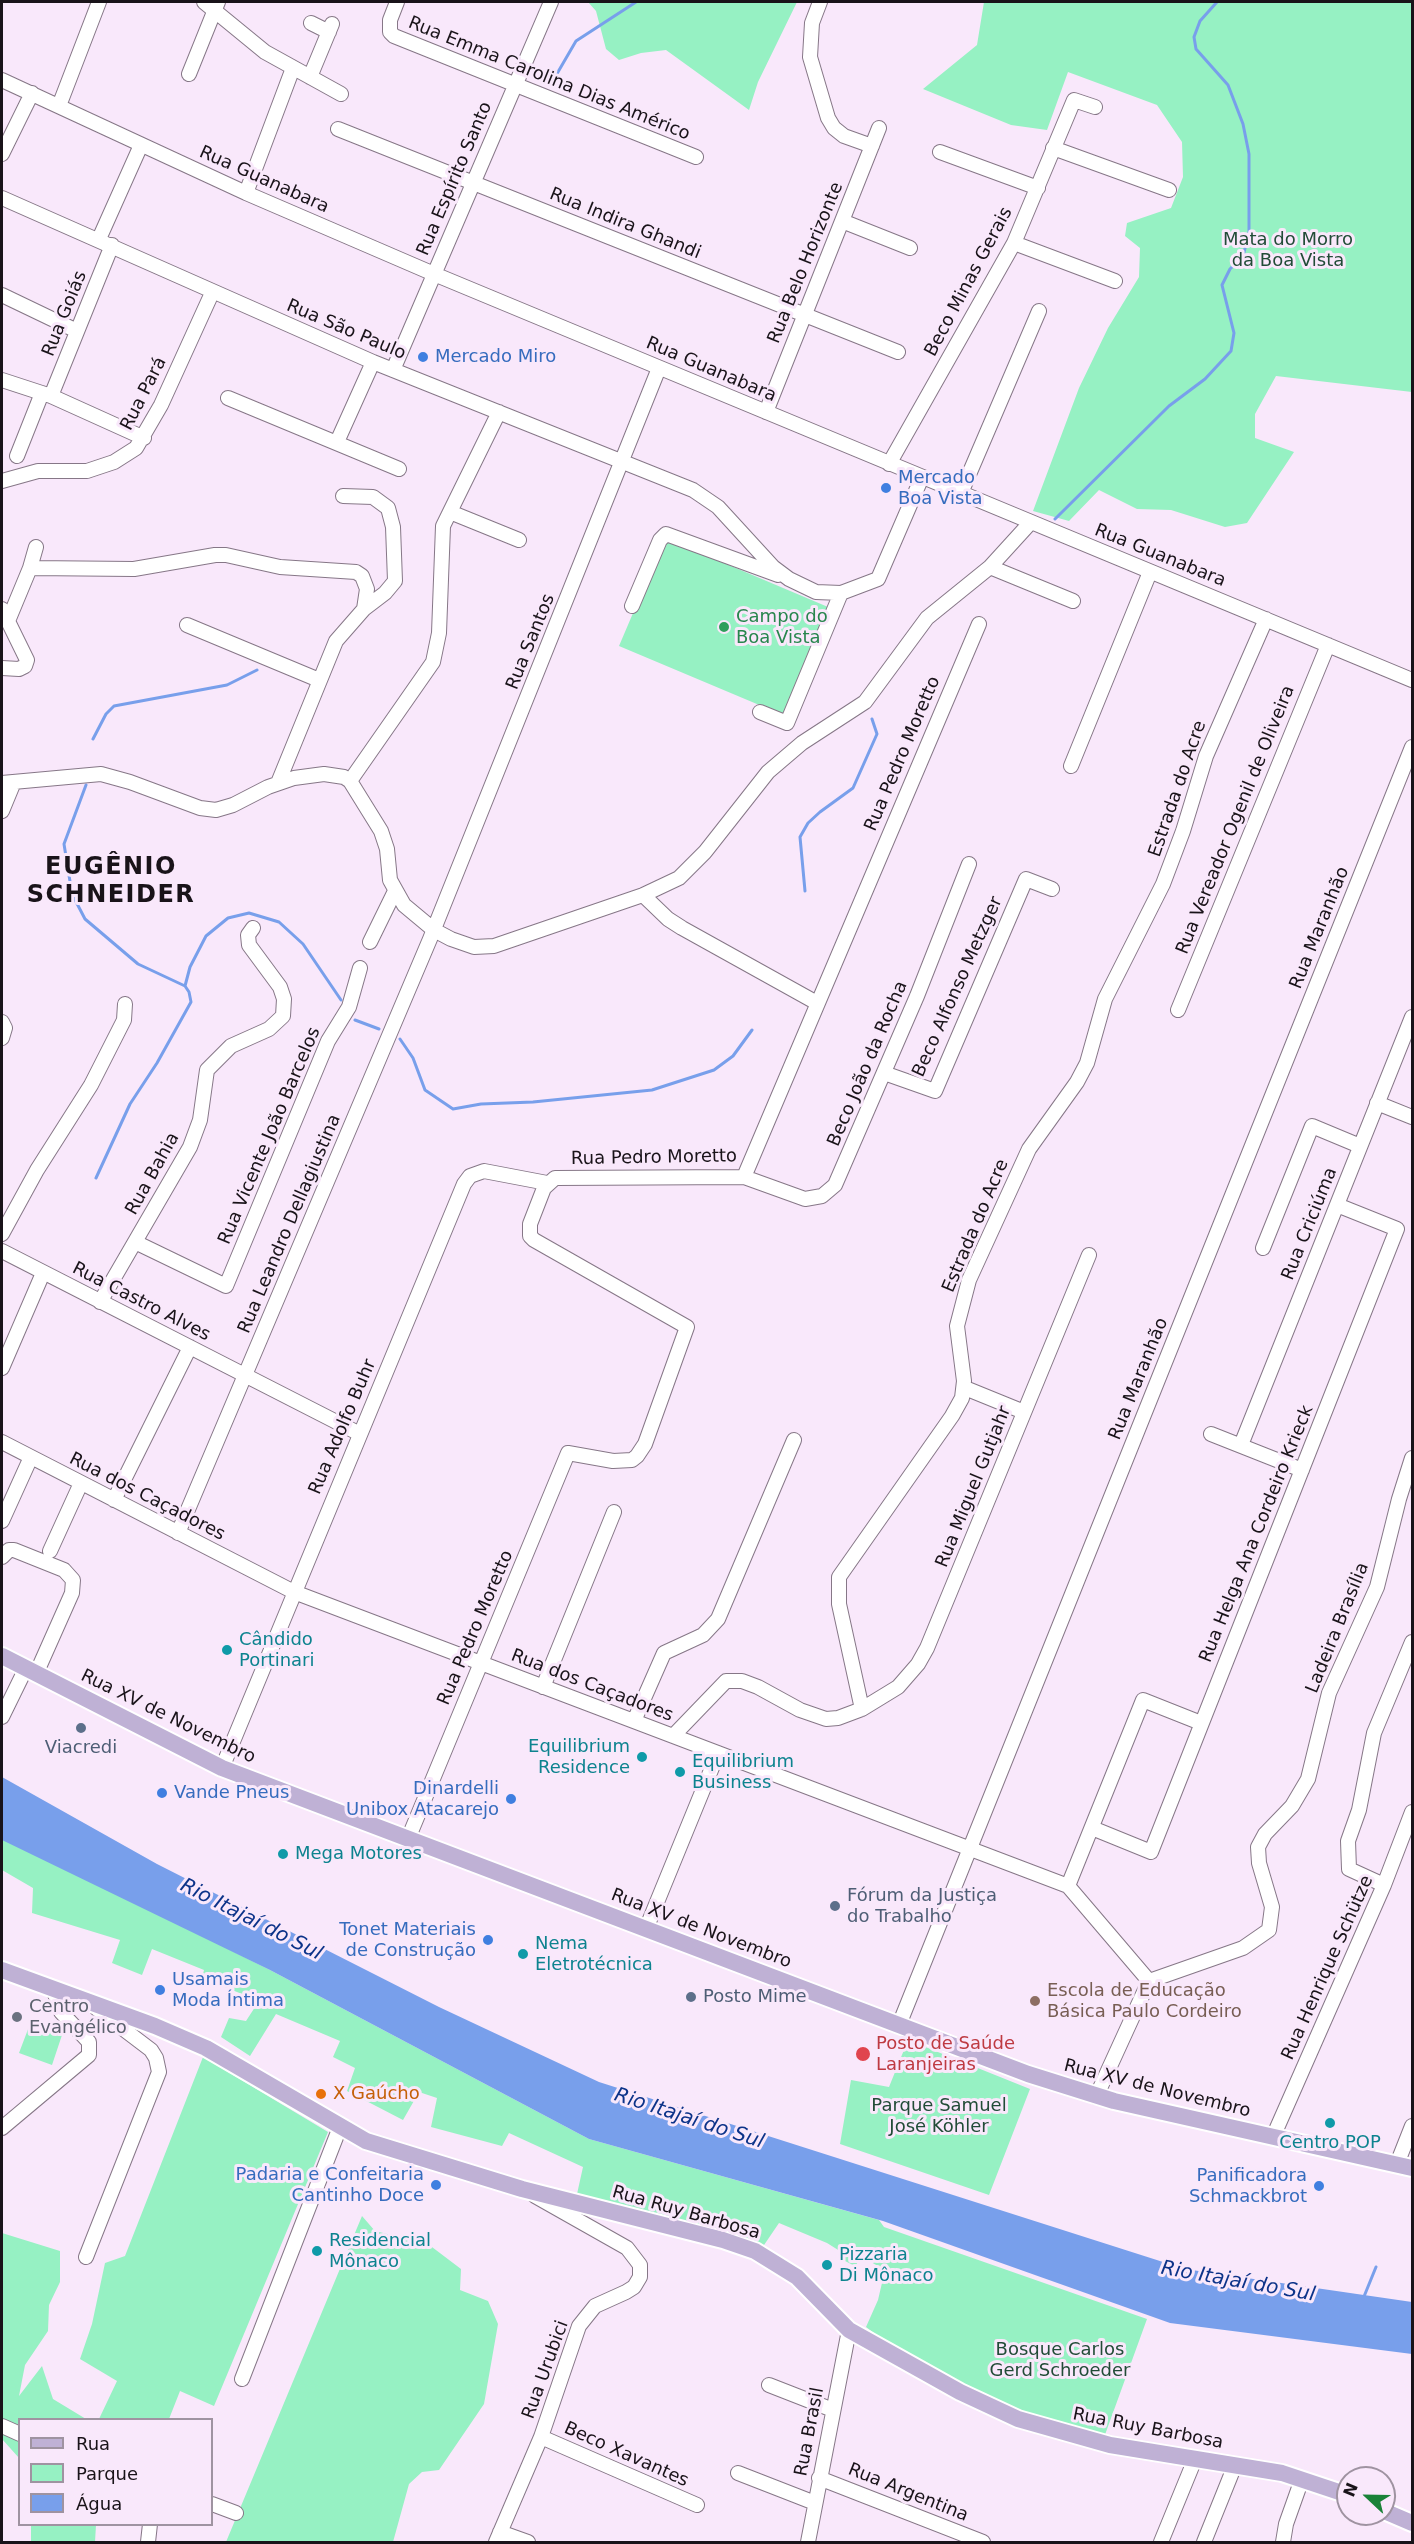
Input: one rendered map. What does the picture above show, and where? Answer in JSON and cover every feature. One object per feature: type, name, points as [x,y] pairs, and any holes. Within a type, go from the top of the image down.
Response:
[{"type":"main road","name":"Rua XV de Novembro","points":[[2,1656],[222,1768],[1028,2074],[1096,2097],[1405,2166]]},
{"type":"main road","name":"Rua Ruy Barbosa","points":[[2,1970],[83,1999],[206,2048],[366,2141],[522,2189],[723,2240],[755,2251],[797,2277],[849,2330],[960,2392],[1018,2419],[1110,2445],[1235,2465],[1302,2479],[1336,2491]]},
{"type":"main road","points":[[1396,2516],[1413,2523]]},
{"type":"street","points":[[59,106],[99,2]]},
{"type":"street","name":"Rua Emma Carolina Dias Américo","points":[[397,2],[390,20],[390,32],[394,36],[696,158]]},
{"type":"street","name":"Rua Espírito Santo","points":[[393,370],[551,2]]},
{"type":"street","points":[[820,2],[812,23],[810,57],[828,118],[834,128],[844,136],[872,146]]},
{"type":"street","points":[[189,74],[212,5],[255,46],[341,94]]},
{"type":"street","points":[[310,77],[331,28],[311,23]]},
{"type":"street","points":[[246,193],[293,68]]},
{"type":"street","name":"Rua Guanabara","points":[[2,80],[141,146],[434,274],[1413,680]]},
{"type":"street","points":[[2,154],[32,93]]},
{"type":"street","name":"Beco Minas Gerais","points":[[889,464],[1014,243],[1074,100],[1095,107]]},
{"type":"street","name":"Rua Belo Horizonte","points":[[766,412],[879,128]]},
{"type":"street","name":"Rua Indira Ghandi","points":[[338,129],[898,352]]},
{"type":"street","name":"Rua Goiás","points":[[17,456],[77,331],[105,242],[141,146]]},
{"type":"street","points":[[1053,148],[1169,190]]},
{"type":"street","points":[[940,152],[1038,188]]},
{"type":"street","name":"Rua São Paulo","points":[[2,198],[105,242],[212,293],[373,362],[682,485],[718,507],[773,567],[789,579]]},
{"type":"street","points":[[842,221],[910,248]]},
{"type":"street","points":[[1014,243],[1115,281]]},
{"type":"street","name":"Rua Pará","points":[[2,482],[38,471],[77,472],[100,467],[124,457],[144,438],[212,293]]},
{"type":"street","points":[[2,294],[77,331]]},
{"type":"street","points":[[961,493],[1039,311]]},
{"type":"street","points":[[337,442],[373,362]]},
{"type":"street","name":"Rua Santos","points":[[434,930],[659,368]]},
{"type":"street","points":[[2,380],[46,395],[144,438]]},
{"type":"street","points":[[228,398],[399,469]]},
{"type":"street","points":[[350,781],[433,662],[439,633],[441,534],[499,412]]},
{"type":"street","points":[[633,606],[660,540],[666,534],[789,579],[816,592],[841,593],[878,579],[922,477]]},
{"type":"street","points":[[278,783],[336,641],[364,609],[385,593],[395,581],[391,516],[388,508],[374,497],[343,496]]},
{"type":"street","points":[[450,512],[519,540]]},
{"type":"street","points":[[2,811],[8,782],[100,774],[130,782],[200,808],[216,810],[278,783],[335,774],[350,781],[381,831],[394,892],[404,905],[434,930],[462,944],[484,948],[644,895],[679,878],[692,866],[768,772],[802,743],[865,702],[927,618],[990,567],[1031,522]]},
{"type":"street","points":[[2,668],[19,669],[25,666],[27,660],[5,615],[30,568],[36,547]]},
{"type":"street","points":[[30,568],[134,569],[202,556],[226,555],[280,567],[356,572],[362,576],[367,590],[364,609]]},
{"type":"street","points":[[990,567],[1073,601]]},
{"type":"street","points":[[1071,766],[1150,572]]},
{"type":"street","points":[[760,712],[787,723],[841,593]]},
{"type":"street","name":"Estrada do Acre","points":[[862,1709],[839,1604],[839,1577],[952,1416],[964,1388],[957,1326],[969,1280],[1029,1149],[1077,1082],[1087,1063],[1111,985],[1163,884],[1183,831],[1203,762],[1266,619]]},
{"type":"street","name":"Rua Pedro Moretto","points":[[408,1839],[568,1453],[624,1462],[637,1456],[645,1444],[687,1327],[530,1236],[530,1224],[547,1183],[555,1178],[744,1177],[979,624]]},
{"type":"street","points":[[187,625],[319,680]]},
{"type":"street","name":"Rua Vereador Ogenil de Oliveira","points":[[1178,1010],[1328,645]]},
{"type":"street","name":"Rua Maranhão","points":[[898,2025],[1413,747]]},
{"type":"street","name":"Beco João da Rocha","points":[[744,1177],[805,1199],[828,1193],[840,1177],[969,864]]},
{"type":"street","name":"Beco Alfonso Metzger","points":[[884,1072],[935,1091],[1026,879],[1052,889]]},
{"type":"street","points":[[370,942],[394,892]]},
{"type":"street","points":[[644,895],[682,928],[817,1003]]},
{"type":"street","name":"Rua Bahia","points":[[100,1302],[193,1141],[200,1120],[207,1070],[231,1047],[269,1029],[283,1016],[284,999],[280,987],[249,945],[248,935],[253,928]]},
{"type":"street","name":"Rua Leandro Dellagiustina","points":[[178,1533],[434,930]]},
{"type":"street","name":"Rua Vicente João Barcelos","points":[[135,1242],[226,1286],[328,1041],[349,1007],[360,968]]},
{"type":"street","points":[[2,1234],[37,1170],[91,1086],[124,1020],[125,1004]]},
{"type":"street","name":"Rua Criciúma","points":[[1241,1445],[1413,1017]]},
{"type":"street","points":[[2,1022],[5,1028],[2,1038]]},
{"type":"street","points":[[1377,1103],[1413,1117]]},
{"type":"street","points":[[1263,1248],[1312,1126],[1360,1146]]},
{"type":"street","name":"Rua Adolfo Buhr","points":[[222,1768],[464,1184],[470,1176],[484,1171],[547,1183]]},
{"type":"street","name":"Rua Helga Ana Cordeiro Krieck","points":[[1092,1828],[1151,1852],[1397,1229],[1337,1205]]},
{"type":"street","name":"Rua Castro Alves","points":[[2,1251],[360,1434]]},
{"type":"street","name":"Rua Miguel Gutjahr","points":[[862,1709],[898,1687],[918,1664],[1089,1255]]},
{"type":"street","points":[[2,1368],[44,1273]]},
{"type":"street","points":[[114,1500],[190,1347]]},
{"type":"street","points":[[964,1388],[1024,1412]]},
{"type":"street","points":[[1211,1434],[1302,1470]]},
{"type":"street","points":[[634,1721],[664,1653],[703,1635],[718,1619],[794,1440]]},
{"type":"street","name":"Rua dos Caçadores","points":[[2,1443],[294,1592],[1068,1886],[1149,1981]]},
{"type":"street","points":[[2,1521],[31,1457]]},
{"type":"street","name":"Ladeira Brasília","points":[[1149,1981],[1243,1948],[1269,1930],[1272,1907],[1259,1863],[1258,1847],[1265,1834],[1292,1806],[1308,1779],[1329,1693],[1377,1587],[1399,1499],[1413,1458]]},
{"type":"street","points":[[50,1551],[81,1483]]},
{"type":"street","points":[[543,1687],[614,1512]]},
{"type":"street","points":[[2,1557],[9,1550],[14,1550],[64,1570],[73,1580],[72,1593],[31,1671],[2,1717]]},
{"type":"street","points":[[1384,1885],[1349,1869],[1347,1841],[1359,1810],[1374,1733],[1413,1642]]},
{"type":"street","points":[[672,1736],[726,1681],[742,1681],[758,1687],[800,1710],[826,1719],[838,1718],[862,1709]]},
{"type":"street","points":[[1068,1886],[1143,1700],[1201,1723]]},
{"type":"street","points":[[646,1929],[718,1753]]},
{"type":"street","name":"Rua Henrique Schütze","points":[[1274,2137],[1384,1885],[1413,1812]]},
{"type":"street","points":[[1096,2097],[1149,1981]]},
{"type":"street","points":[[2,2128],[89,2055],[89,2042],[61,2012],[53,1988]]},
{"type":"street","points":[[83,1999],[140,2039],[156,2058],[159,2072],[86,2257]]},
{"type":"street","points":[[242,2379],[340,2127]]},
{"type":"street","points":[[1405,2166],[1413,2127]]},
{"type":"street","name":"Rua Urubici","points":[[498,2537],[541,2437],[579,2326],[595,2306],[634,2287],[639,2277],[640,2265],[635,2256],[618,2242],[522,2189]]},
{"type":"street","name":"Rua Brasil","points":[[808,2542],[849,2330]]},
{"type":"street","points":[[769,2385],[833,2410]]},
{"type":"street","points":[[2,2426],[18,2433]]},
{"type":"street","name":"Beco Xavantes","points":[[541,2437],[697,2505]]},
{"type":"street","points":[[1161,2542],[1196,2459]]},
{"type":"street","points":[[1204,2542],[1235,2465]]},
{"type":"street","points":[[738,2473],[815,2503]]},
{"type":"street","name":"Rua Argentina","points":[[819,2478],[982,2542]]},
{"type":"street","points":[[1283,2542],[1286,2524],[1302,2479]]},
{"type":"street","points":[[213,2504],[236,2513]]},
{"type":"street","points":[[148,2542],[150,2526]]},
{"type":"street","points":[[498,2537],[528,2542]]},
{"type":"green space","points":[[588,2],[797,2],[758,82],[749,110],[666,50],[641,53],[619,60],[606,49],[596,11]]},
{"type":"green space","name":"Mata do Morro da Boa Vista","points":[[984,2],[1412,2],[1412,392],[1276,376],[1255,414],[1255,438],[1294,452],[1247,523],[1225,527],[1171,510],[1137,509],[1099,490],[1069,521],[1033,511],[1079,388],[1108,328],[1139,277],[1140,248],[1125,236],[1127,223],[1171,208],[1183,177],[1182,142],[1157,105],[1068,72],[1047,130],[1011,125],[923,89],[977,45]]},
{"type":"green space","name":"Campo do Boa Vista","points":[[665,538],[828,607],[783,715],[619,646]]},
{"type":"green space","name":"Bosque Carlos Gerd Schroeder","points":[[2,1835],[270,1970],[589,2139],[879,2220],[884,2227],[1147,2319],[1102,2443],[1051,2428],[910,2361],[866,2327],[878,2300],[885,2270],[862,2257],[855,2266],[841,2259],[843,2253],[827,2243],[779,2223],[762,2248],[577,2194],[583,2167],[509,2133],[502,2146],[431,2127],[437,2098],[419,2092],[403,2120],[347,2091],[355,2068],[333,2057],[340,2041],[276,2014],[250,2056],[221,2037],[229,2018],[246,2021],[257,2004],[252,1998],[202,1978],[204,1970],[152,1949],[142,1975],[112,1963],[120,1940],[32,1913],[33,1888],[2,1870]]},
{"type":"green space","points":[[30,2024],[62,2035],[52,2065],[19,2053]]},
{"type":"green space","name":"Parque Samuel José Köhler","points":[[908,2040],[1030,2089],[989,2195],[840,2144],[851,2080],[889,2087]]},
{"type":"green space","points":[[203,2057],[328,2132],[214,2406],[180,2391],[169,2418],[99,2418],[117,2381],[80,2359],[92,2324],[105,2263],[125,2256]]},
{"type":"green space","points":[[362,2216],[375,2231],[428,2244],[461,2269],[460,2290],[488,2301],[498,2324],[484,2404],[439,2470],[422,2472],[409,2484],[393,2542],[226,2542]]},
{"type":"green space","points":[[2,2233],[60,2251],[60,2282],[49,2305],[48,2331],[25,2365],[19,2396],[42,2366],[53,2399],[84,2418],[18,2418],[18,2457],[2,2439]]},
{"type":"green space","points":[[31,2526],[96,2526],[95,2542],[31,2542]]},
{"type":"water","name":"Rio Itajaí do Sul","points":[[2,1777],[157,1864],[439,2007],[599,2082],[1185,2269],[1412,2302],[1412,2354],[1170,2323],[883,2221],[589,2139],[270,1970],[2,1840]]},
{"type":"waterway","points":[[551,84],[576,41],[636,2]]},
{"type":"waterway","points":[[1055,519],[1169,406],[1205,379],[1231,351],[1234,333],[1222,285],[1230,269],[1243,256],[1249,233],[1249,154],[1243,124],[1228,85],[1196,49],[1194,37],[1200,21],[1217,2]]},
{"type":"waterway","points":[[93,739],[106,714],[114,706],[227,685],[257,670]]},
{"type":"waterway","points":[[805,891],[800,837],[808,823],[853,788],[877,734],[872,719]]},
{"type":"waterway","points":[[86,785],[64,844],[72,894],[85,919],[138,964],[185,986],[191,1002],[157,1063],[130,1104],[96,1178]]},
{"type":"waterway","points":[[185,986],[190,967],[206,936],[228,918],[249,913],[279,922],[303,944],[341,1000]]},
{"type":"waterway","points":[[355,1020],[379,1029]]},
{"type":"waterway","points":[[400,1039],[413,1058],[425,1090],[453,1109],[481,1104],[533,1102],[652,1090],[714,1070],[733,1056],[752,1030]]},
{"type":"waterway","points":[[1363,2299],[1376,2267]]},
{"type":"place","name":"Mercado Miro","points":[[423,357]]},
{"type":"place","name":"Mercado Boa Vista","points":[[886,488]]},
{"type":"place","name":"Campo do Boa Vista","points":[[724,627]]},
{"type":"place","name":"Cândido Portinari","points":[[227,1650]]},
{"type":"place","name":"Viacredi","points":[[81,1728]]},
{"type":"place","name":"Equilibrium Residence","points":[[642,1757]]},
{"type":"place","name":"Equilibrium Business","points":[[680,1772]]},
{"type":"place","name":"Vande Pneus","points":[[162,1793]]},
{"type":"place","name":"Dinardelli Unibox Atacarejo","points":[[511,1799]]},
{"type":"place","name":"Mega Motores","points":[[283,1854]]},
{"type":"place","name":"Fórum da Justiça do Trabalho","points":[[835,1906]]},
{"type":"place","name":"Tonet Materiais de Construção","points":[[488,1940]]},
{"type":"place","name":"Nema Eletrotécnica","points":[[523,1954]]},
{"type":"place","name":"Usamais Moda Íntima","points":[[160,1990]]},
{"type":"place","name":"Posto Mime","points":[[691,1997]]},
{"type":"place","name":"Escola de Educação Básica Paulo Cordeiro","points":[[1035,2001]]},
{"type":"place","name":"Centro Evangélico","points":[[17,2017]]},
{"type":"place","name":"Posto de Saúde Laranjeiras","points":[[863,2054]]},
{"type":"place","name":"X Gaúcho","points":[[321,2094]]},
{"type":"place","name":"Centro POP","points":[[1330,2123]]},
{"type":"place","name":"Padaria e Confeitaria Cantinho Doce","points":[[436,2185]]},
{"type":"place","name":"Panificadora Schmackbrot","points":[[1319,2186]]},
{"type":"place","name":"Residencial Mônaco","points":[[317,2251]]},
{"type":"place","name":"Pizzaria Di Mônaco","points":[[827,2265]]},
{"type":"district","name":"EUGÊNIO SCHNEIDER","points":[[111,882]]}]
